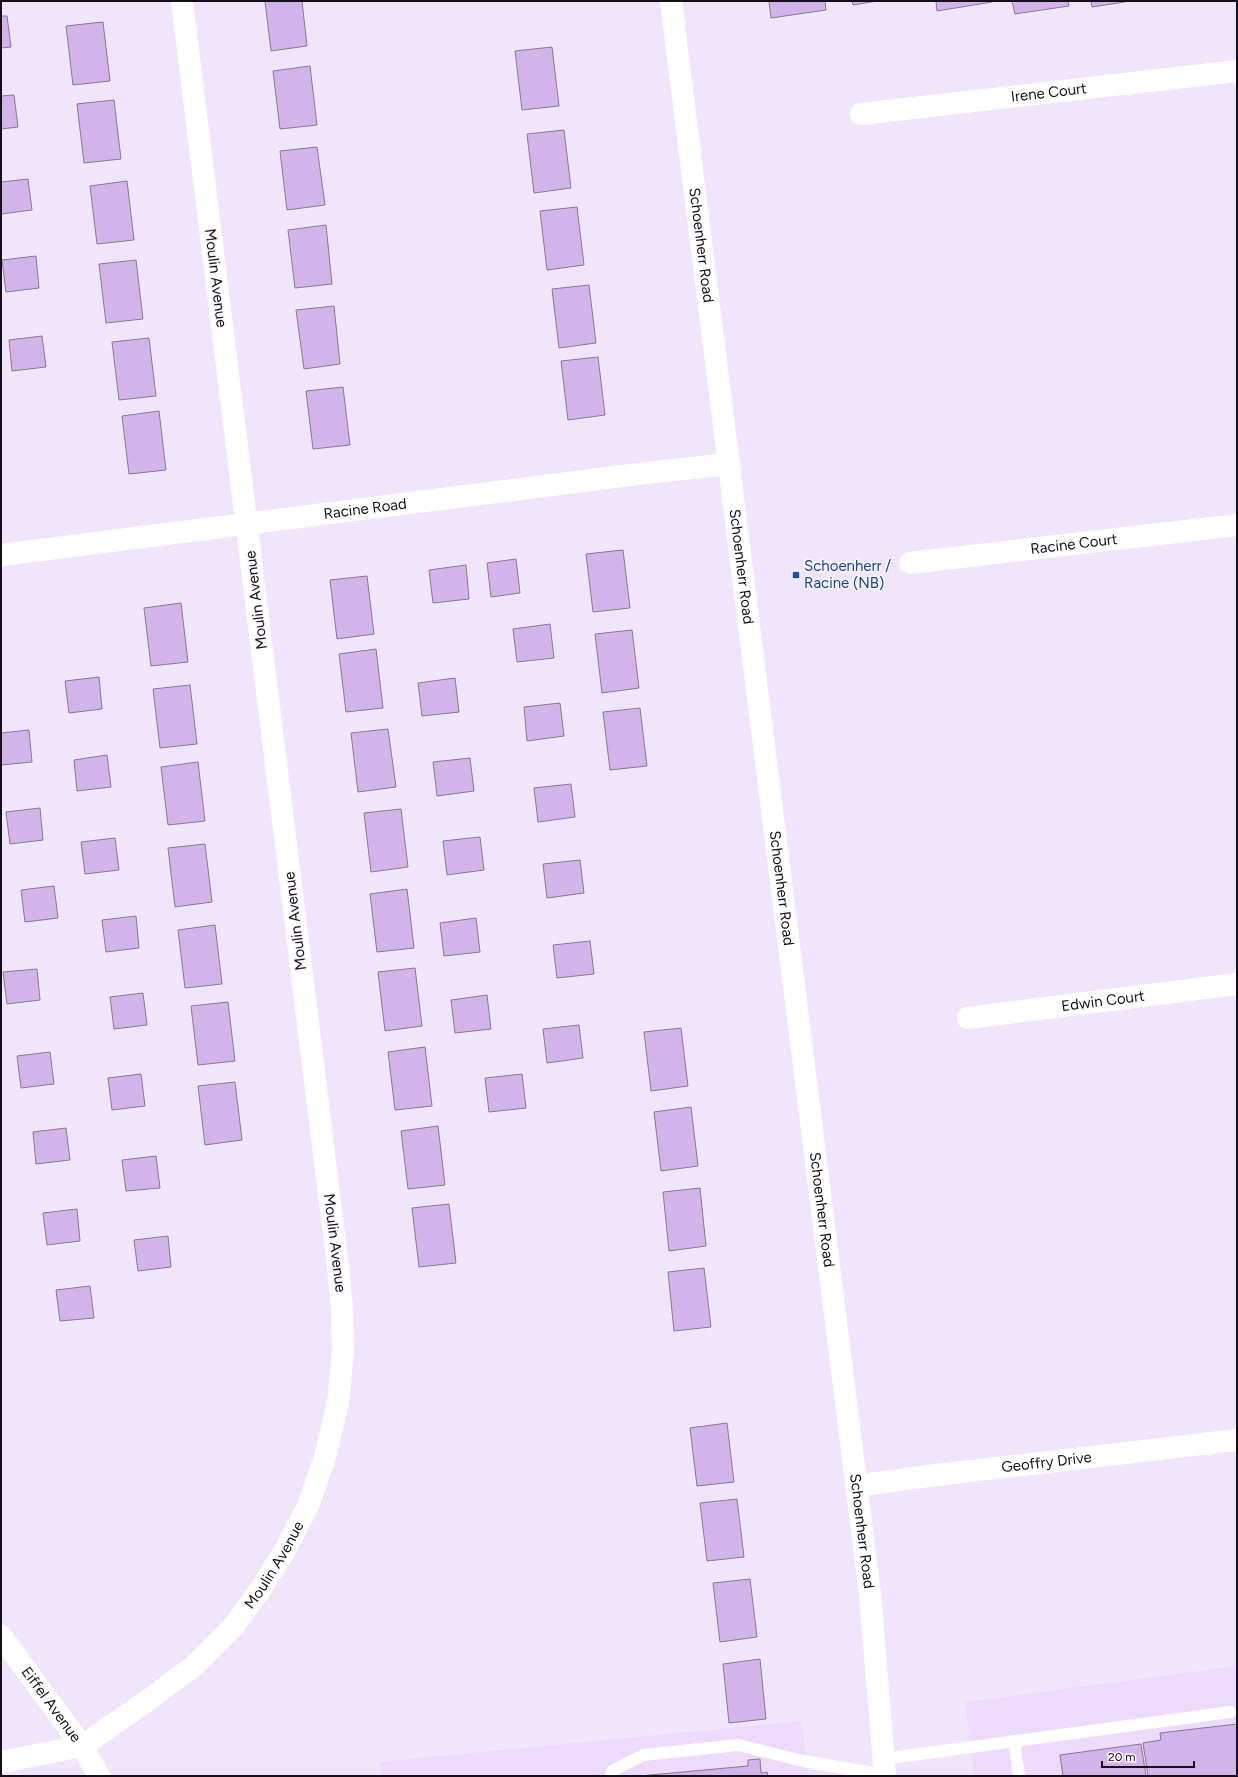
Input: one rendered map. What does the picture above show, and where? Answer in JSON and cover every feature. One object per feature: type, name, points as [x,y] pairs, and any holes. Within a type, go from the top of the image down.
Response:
[{"type":"street","name":"Moulin Avenue","points":[[82,1746],[194,1666],[233,1627],[258,1593],[284,1552],[308,1506],[325,1457],[338,1402],[343,1351],[342,1307],[182,1]]},
{"type":"street","name":"Schoenherr Road","points":[[671,1],[870,1594],[884,1770]]},
{"type":"street","name":"Irene Court","points":[[861,114],[1237,71]]},
{"type":"street","name":"Racine Road","points":[[1,555],[646,473],[729,464]]},
{"type":"street","name":"Racine Court","points":[[910,564],[1237,525]]},
{"type":"street","name":"Edwin Court","points":[[968,1018],[1237,984]]},
{"type":"street","name":"Geoffry Drive","points":[[856,1486],[944,1474],[1237,1440]]},
{"type":"street","name":"Eiffel Avenue","points":[[1,1636],[82,1746],[99,1776]]},
{"type":"street","points":[[1,1762],[82,1746]]},
{"type":"lane","points":[[611,1776],[612,1771],[643,1755],[738,1745],[803,1761],[884,1770],[1014,1742],[1230,1712]]},
{"type":"lane","points":[[1014,1742],[1019,1776]]},
{"type":"shaded area","points":[[1237,1666],[1237,1776],[974,1776],[965,1702]]},
{"type":"shaded area","points":[[801,1721],[809,1776],[381,1776],[380,1762]]},
{"type":"building","points":[[265,1],[302,1],[307,46],[271,51]]},
{"type":"building","points":[[769,1],[825,1],[826,10],[771,18]]},
{"type":"building","points":[[852,1],[877,1],[853,5]]},
{"type":"building","points":[[936,1],[992,1],[992,2],[937,11]]},
{"type":"building","points":[[1012,1],[1068,1],[1069,6],[1015,14]]},
{"type":"building","points":[[1091,1],[1131,1],[1092,7]]},
{"type":"building","points":[[1,16],[7,16],[11,47],[1,48]]},
{"type":"building","points":[[103,22],[110,81],[73,85],[66,26]]},
{"type":"building","points":[[552,47],[559,106],[522,110],[515,51]]},
{"type":"building","points":[[310,66],[317,125],[280,129],[273,71]]},
{"type":"building","points":[[14,95],[18,127],[1,129],[1,96]]},
{"type":"building","points":[[114,100],[121,159],[84,163],[77,104]]},
{"type":"building","points":[[564,130],[571,188],[534,193],[527,134]]},
{"type":"building","points":[[317,147],[325,205],[287,210],[280,151]]},
{"type":"building","points":[[28,179],[32,210],[1,214],[1,182]]},
{"type":"building","points":[[127,181],[134,240],[97,244],[90,186]]},
{"type":"building","points":[[577,207],[584,265],[547,270],[540,211]]},
{"type":"building","points":[[326,225],[332,284],[295,288],[288,230]]},
{"type":"building","points":[[36,256],[39,288],[6,292],[2,260]]},
{"type":"building","points":[[136,260],[143,319],[106,323],[99,264]]},
{"type":"building","points":[[589,285],[596,343],[559,348],[552,289]]},
{"type":"building","points":[[334,306],[340,364],[304,369],[296,310]]},
{"type":"building","points":[[42,336],[46,367],[12,371],[9,340]]},
{"type":"building","points":[[149,338],[156,396],[119,400],[112,342]]},
{"type":"building","points":[[598,357],[605,415],[568,420],[561,361]]},
{"type":"building","points":[[343,387],[350,445],[313,449],[306,391]]},
{"type":"building","points":[[159,411],[166,470],[129,474],[122,416]]},
{"type":"building","points":[[623,550],[630,608],[593,612],[586,554]]},
{"type":"building","points":[[516,559],[520,593],[491,597],[487,563]]},
{"type":"building","points":[[466,565],[469,599],[433,603],[429,570]]},
{"type":"building","points":[[367,576],[374,634],[337,639],[330,580]]},
{"type":"building","points":[[181,603],[188,662],[151,666],[144,608]]},
{"type":"building","points":[[550,624],[554,658],[517,662],[513,629]]},
{"type":"building","points":[[632,630],[639,688],[602,693],[595,634]]},
{"type":"building","points":[[376,649],[383,708],[346,712],[339,654]]},
{"type":"building","points":[[99,677],[102,709],[69,713],[65,681]]},
{"type":"building","points":[[455,678],[459,712],[422,716],[418,683]]},
{"type":"building","points":[[190,685],[197,744],[160,748],[153,689]]},
{"type":"building","points":[[560,703],[564,736],[527,741],[524,707]]},
{"type":"building","points":[[640,708],[647,766],[610,770],[603,712]]},
{"type":"building","points":[[388,729],[396,787],[358,792],[351,733]]},
{"type":"building","points":[[29,730],[32,762],[1,765],[1,733]]},
{"type":"building","points":[[107,755],[111,787],[77,791],[74,760]]},
{"type":"building","points":[[470,758],[474,791],[437,796],[433,762]]},
{"type":"building","points":[[198,762],[205,821],[168,825],[161,767]]},
{"type":"building","points":[[571,784],[575,817],[538,822],[534,788]]},
{"type":"building","points":[[40,808],[43,840],[10,844],[6,812]]},
{"type":"building","points":[[401,809],[408,867],[371,872],[364,813]]},
{"type":"building","points":[[480,837],[484,870],[447,875],[443,841]]},
{"type":"building","points":[[115,838],[119,870],[85,874],[81,842]]},
{"type":"building","points":[[205,844],[212,902],[175,907],[168,848]]},
{"type":"building","points":[[580,860],[584,893],[547,898],[543,864]]},
{"type":"building","points":[[54,886],[58,918],[25,922],[21,890]]},
{"type":"building","points":[[407,889],[414,948],[377,952],[370,894]]},
{"type":"building","points":[[136,916],[139,948],[106,952],[102,920]]},
{"type":"building","points":[[476,918],[480,952],[444,956],[440,923]]},
{"type":"building","points":[[215,925],[222,984],[185,988],[178,930]]},
{"type":"building","points":[[590,941],[594,974],[557,978],[553,945]]},
{"type":"building","points":[[415,968],[422,1026],[385,1031],[378,972]]},
{"type":"building","points":[[37,969],[40,1000],[7,1004],[3,972]]},
{"type":"building","points":[[143,993],[147,1025],[114,1029],[110,997]]},
{"type":"building","points":[[487,995],[491,1029],[455,1033],[451,1000]]},
{"type":"building","points":[[228,1002],[235,1061],[198,1065],[191,1006]]},
{"type":"building","points":[[579,1025],[583,1058],[547,1063],[543,1029]]},
{"type":"building","points":[[681,1028],[688,1086],[651,1091],[644,1032]]},
{"type":"building","points":[[425,1047],[432,1106],[395,1110],[388,1052]]},
{"type":"building","points":[[50,1052],[54,1084],[21,1088],[17,1056]]},
{"type":"building","points":[[141,1074],[145,1106],[112,1110],[108,1078]]},
{"type":"building","points":[[522,1074],[526,1108],[489,1112],[485,1078]]},
{"type":"building","points":[[235,1082],[242,1140],[205,1145],[198,1086]]},
{"type":"building","points":[[691,1107],[698,1166],[661,1171],[654,1112]]},
{"type":"building","points":[[438,1126],[445,1185],[408,1189],[401,1131]]},
{"type":"building","points":[[66,1128],[70,1160],[36,1164],[33,1132]]},
{"type":"building","points":[[156,1156],[160,1188],[126,1191],[122,1160]]},
{"type":"building","points":[[700,1188],[706,1246],[669,1251],[663,1192]]},
{"type":"building","points":[[449,1204],[456,1263],[419,1267],[412,1208]]},
{"type":"building","points":[[77,1209],[80,1241],[47,1245],[43,1213]]},
{"type":"building","points":[[168,1236],[171,1267],[138,1271],[134,1240]]},
{"type":"building","points":[[704,1268],[711,1327],[674,1331],[668,1272]]},
{"type":"building","points":[[90,1286],[94,1318],[60,1321],[56,1290]]},
{"type":"building","points":[[727,1423],[734,1482],[697,1486],[690,1428]]},
{"type":"building","points":[[737,1499],[744,1557],[707,1561],[700,1503]]},
{"type":"building","points":[[750,1579],[757,1637],[720,1642],[713,1583]]},
{"type":"building","points":[[760,1659],[766,1719],[729,1723],[723,1664]]},
{"type":"building","points":[[1237,1724],[1237,1776],[1148,1776],[1143,1743],[1161,1740],[1160,1733]]},
{"type":"building","points":[[1141,1744],[1146,1776],[1063,1776],[1060,1755]]},
{"type":"building","points":[[760,1759],[761,1773],[767,1772],[768,1776],[639,1776],[748,1766],[748,1760]]},
{"type":"place","name":"Schoenherr / Racine (NB)","points":[[796,575]]}]
